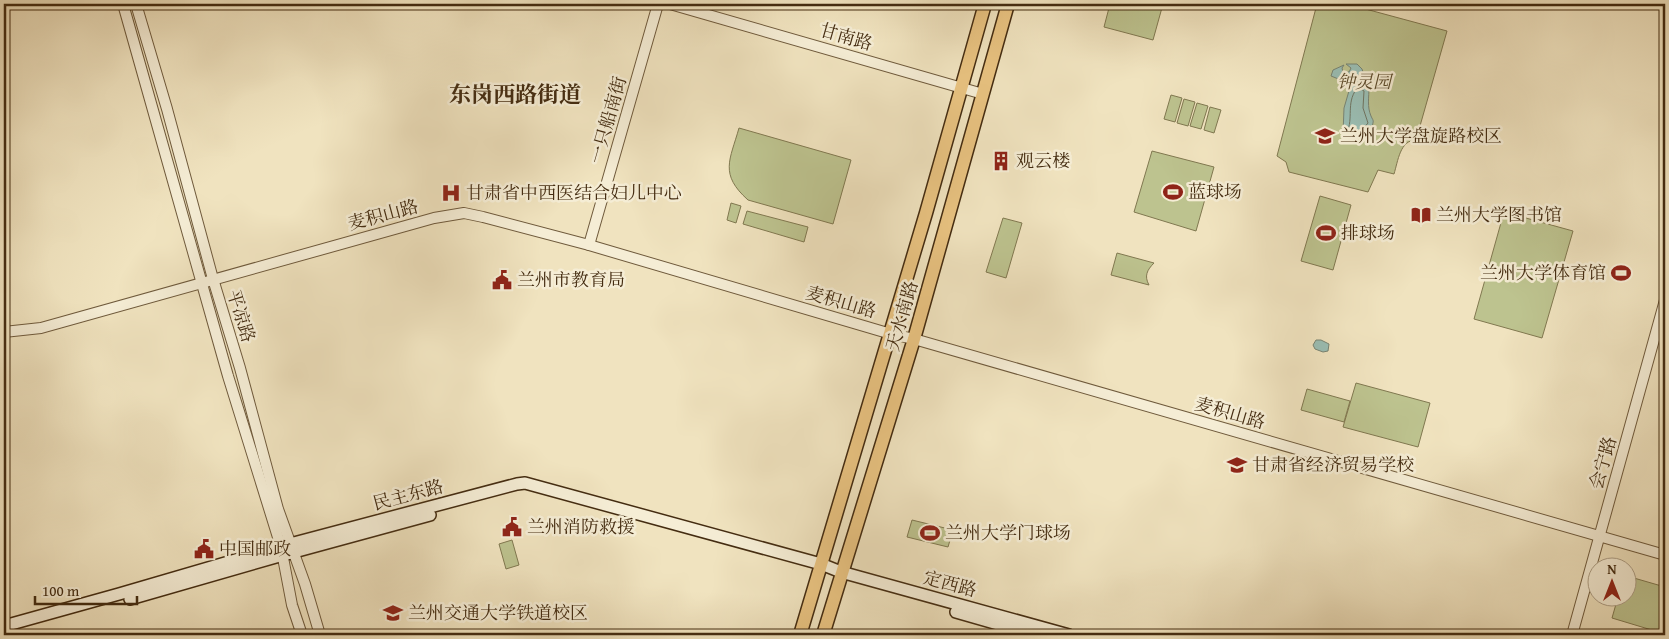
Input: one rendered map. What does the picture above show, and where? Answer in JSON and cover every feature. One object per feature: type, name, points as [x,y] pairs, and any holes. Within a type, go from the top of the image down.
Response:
[{"type":"main road","name":"天水南路","points":[[800,635],[891,334],[985,4]]},
{"type":"main road","name":"天水南路","points":[[823,635],[914,339],[1008,4]]},
{"type":"main road","name":"民主东路","points":[[4,626],[525,483],[821,568]]},
{"type":"main road","name":"民主东路","points":[[4,632],[113,604],[287,549]]},
{"type":"main road","name":"定西路","points":[[821,568],[1036,635]]},
{"type":"main road","name":"定西路","points":[[840,575],[1069,635]]},
{"type":"street","name":"平凉路","points":[[123,4],[267,506],[287,549],[320,635]]},
{"type":"street","name":"平凉路","points":[[136,4],[240,368],[278,509],[287,549],[292,605],[302,635]]},
{"type":"street","name":"一只船南街","points":[[589,245],[658,4]]},
{"type":"street","name":"甘南路","points":[[670,4],[984,94]]},
{"type":"street","name":"麦积山路","points":[[4,332],[41,328],[213,278],[434,218],[464,213],[589,245],[891,334],[914,339],[1665,555]]},
{"type":"street","name":"会宁路","points":[[1572,635],[1665,300]]},
{"type":"green space","points":[[1110,4],[1163,4],[1153,40],[1104,27]]},
{"type":"green space","name":"钟灵园","points":[[1317,4],[1347,4],[1447,31],[1416,140],[1406,143],[1403,147],[1394,174],[1378,170],[1368,192],[1289,172],[1286,162],[1277,156]]},
{"type":"green space","points":[[1171,95],[1182,98],[1175,122],[1164,119]]},
{"type":"green space","points":[[1184,99],[1195,102],[1188,126],[1177,123]]},
{"type":"green space","points":[[1197,103],[1208,106],[1201,129],[1190,126]]},
{"type":"green space","points":[[1210,107],[1221,110],[1214,133],[1204,130]]},
{"type":"green space","points":[[739,128],[851,160],[833,224],[748,200],[739,191],[733,182],[729,166]]},
{"type":"green space","name":"蓝球场","points":[[1152,151],[1214,167],[1196,231],[1134,212]]},
{"type":"green space","name":"排球场","points":[[1320,196],[1351,205],[1333,270],[1301,261]]},
{"type":"green space","points":[[731,203],[741,206],[736,223],[727,220]]},
{"type":"green space","points":[[747,211],[808,227],[804,242],[743,224]]},
{"type":"green space","points":[[1504,212],[1573,231],[1542,338],[1474,319]]},
{"type":"green space","points":[[1003,218],[1022,223],[1006,278],[986,272]]},
{"type":"green space","points":[[1117,253],[1154,263],[1147,273],[1149,285],[1111,275]]},
{"type":"green space","points":[[1356,383],[1430,403],[1418,447],[1343,427]]},
{"type":"green space","points":[[1307,389],[1350,401],[1344,422],[1301,410]]},
{"type":"green space","name":"兰州大学门球场","points":[[912,520],[953,530],[948,547],[907,537]]},
{"type":"green space","points":[[512,540],[519,565],[506,569],[499,544]]},
{"type":"green space","points":[[1636,579],[1665,587],[1665,634],[1612,618],[1615,606],[1636,606]]},
{"type":"water","points":[[1346,64],[1357,64],[1362,69],[1363,72],[1357,77],[1369,87],[1368,102],[1373,120],[1372,128],[1365,134],[1356,137],[1343,134],[1344,108],[1351,84],[1331,76],[1333,70],[1344,65],[1342,68],[1343,72],[1349,72],[1351,68]]},
{"type":"water","points":[[1316,340],[1329,344],[1328,351],[1323,352],[1315,349],[1313,345]]},
{"type":"place","name":"兰州大学盘旋路校区","points":[[1325,136]]},
{"type":"place","name":"观云楼","points":[[1001,161]]},
{"type":"place","name":"蓝球场","points":[[1173,192]]},
{"type":"place","name":"甘肃省中西医结合妇儿中心","points":[[451,193]]},
{"type":"place","name":"兰州大学图书馆","points":[[1421,215]]},
{"type":"place","name":"排球场","points":[[1326,233]]},
{"type":"place","name":"兰州大学体育馆","points":[[1621,273]]},
{"type":"place","name":"兰州市教育局","points":[[502,280]]},
{"type":"place","name":"甘肃省经济贸易学校","points":[[1237,465]]},
{"type":"place","name":"兰州消防救援","points":[[512,527]]},
{"type":"place","name":"兰州大学门球场","points":[[930,533]]},
{"type":"place","name":"中国邮政","points":[[204,549]]},
{"type":"place","name":"兰州交通大学铁道校区","points":[[393,613]]},
{"type":"district","name":"东岗西路街道","points":[[515,94]]}]
